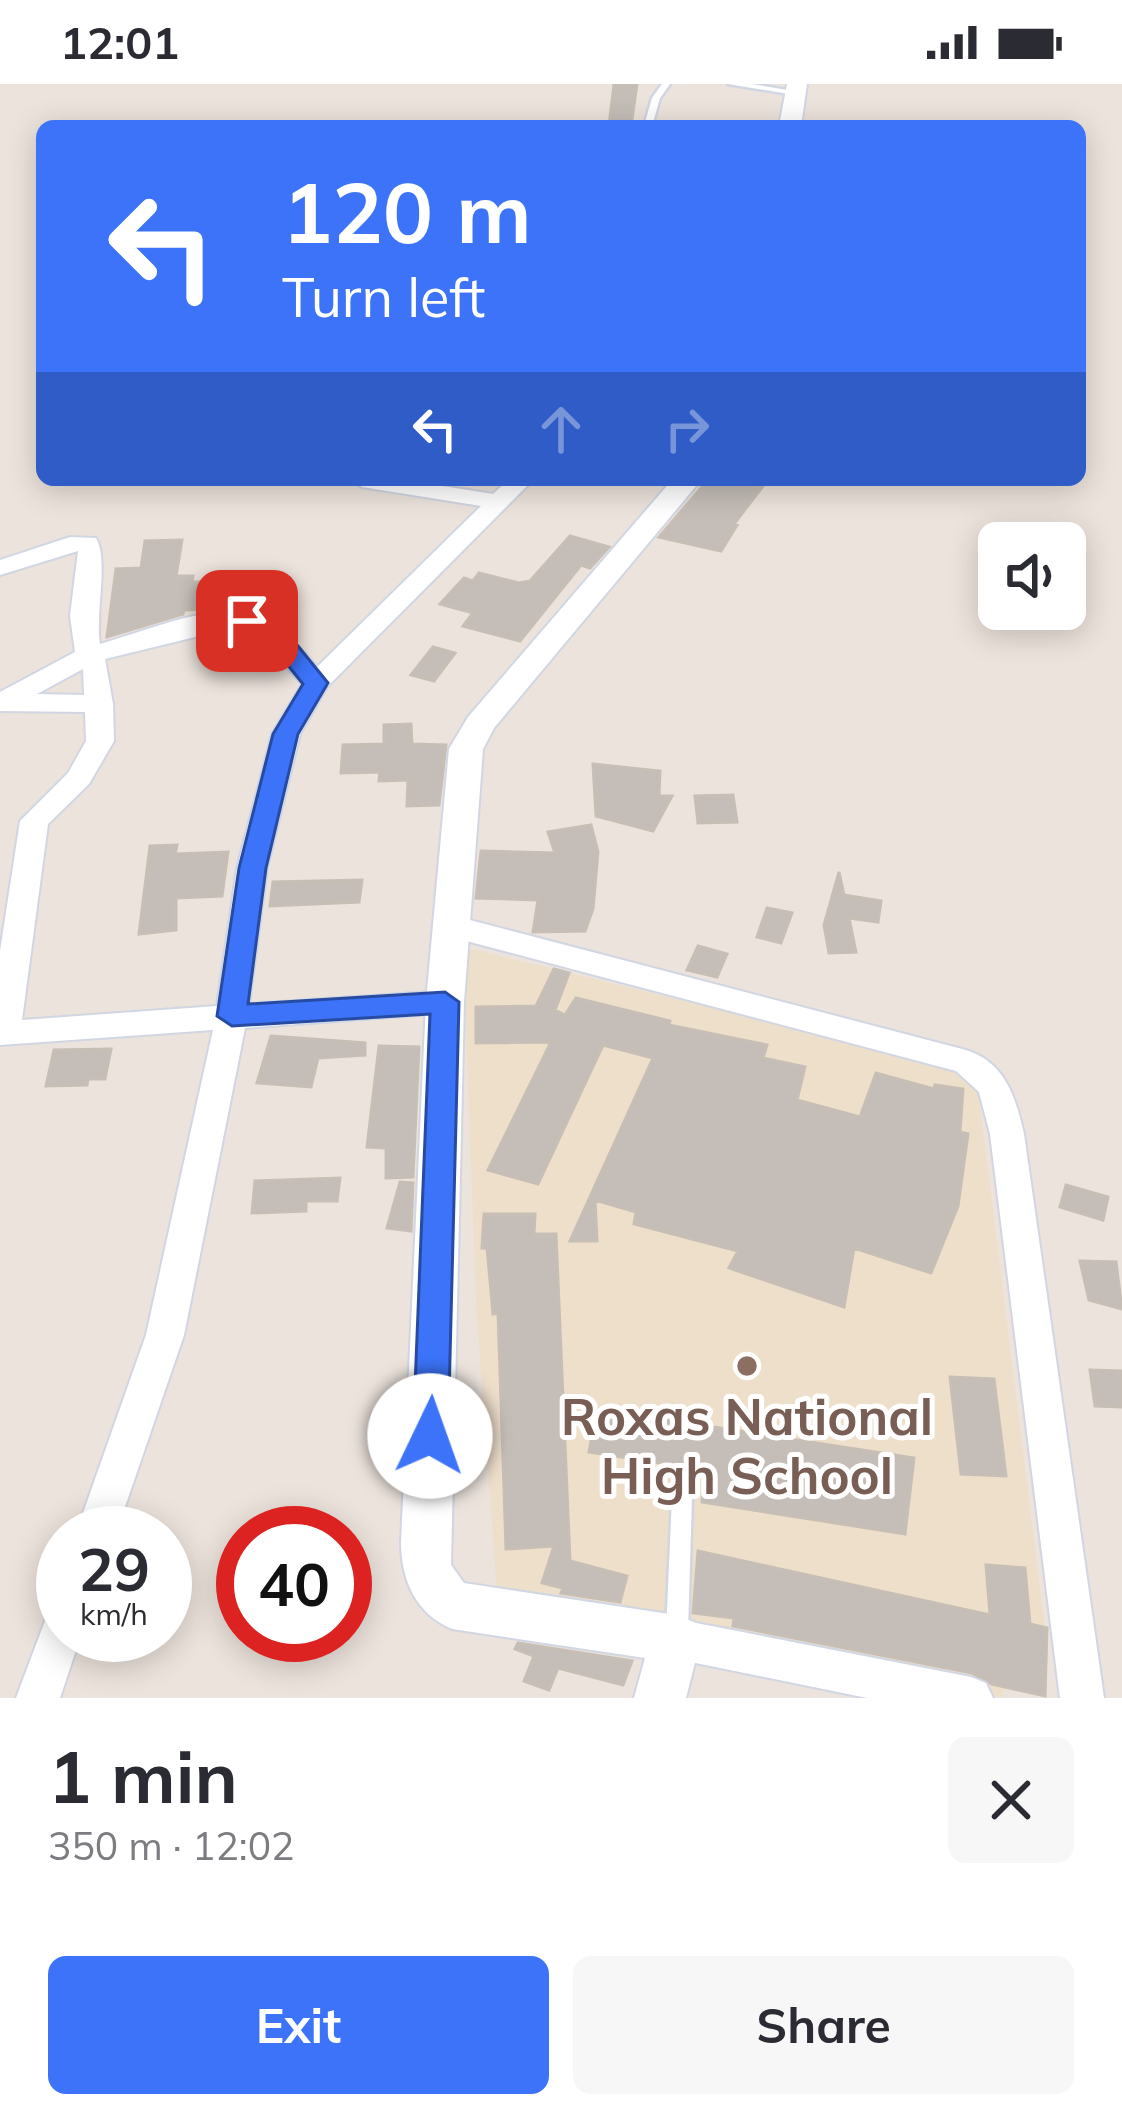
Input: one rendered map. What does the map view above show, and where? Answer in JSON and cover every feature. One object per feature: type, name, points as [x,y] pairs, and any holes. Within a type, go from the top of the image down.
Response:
[{"type":"street","points":[[791,120],[796,88]]},
{"type":"street","points":[[442,486],[509,491]]},
{"type":"street","points":[[682,486],[492,710],[466,749],[445,1002],[425,1572],[433,1590],[452,1606],[598,1623],[970,1698]]},
{"type":"street","points":[[105,1506],[165,1334],[232,1016],[252,868],[286,734],[316,683],[509,491]]},
{"type":"street","points":[[0,568],[87,543],[91,552],[83,616],[100,704],[100,741],[91,761],[34,821],[2,1032],[445,1002]]},
{"type":"street","points":[[2,702],[89,656],[211,624],[247,621],[280,640],[316,683]]},
{"type":"street","points":[[2,702],[100,704]]},
{"type":"street","points":[[451,926],[967,1062],[983,1071],[998,1092],[1007,1134],[1082,1698]]},
{"type":"street","points":[[660,1698],[676,1639]]},
{"type":"street","points":[[38,1698],[51,1662]]},
{"type":"lane","points":[[650,120],[666,84]]},
{"type":"lane","points":[[732,84],[796,88]]},
{"type":"lane","points":[[676,1639],[682,1497]]},
{"type":"shaded area","name":"Roxas National High School","points":[[463,947],[976,1072],[1045,1630],[1000,1697],[498,1608],[476,1303]]},
{"type":"building","points":[[614,84],[637,84],[632,120],[610,120]]},
{"type":"building","points":[[703,486],[763,486],[734,524],[721,551],[659,537]]},
{"type":"building","points":[[570,536],[609,547],[590,568],[581,565],[520,641],[463,626],[473,613],[440,604],[464,578],[473,581],[479,573],[519,583],[530,581]]},
{"type":"building","points":[[182,540],[176,576],[193,576],[192,582],[218,582],[213,609],[184,610],[107,637],[116,569],[141,568],[145,541]]},
{"type":"building","points":[[433,647],[455,653],[434,681],[411,675]]},
{"type":"building","points":[[411,724],[412,744],[446,745],[439,805],[407,806],[408,780],[379,781],[380,772],[341,773],[343,745],[384,744],[384,725]]},
{"type":"building","points":[[593,764],[660,771],[659,796],[672,796],[653,831],[596,816]]},
{"type":"building","points":[[733,795],[737,822],[698,823],[695,796]]},
{"type":"building","points":[[591,825],[598,852],[593,909],[585,931],[533,932],[538,900],[476,898],[481,851],[555,853],[548,832]]},
{"type":"building","points":[[177,845],[175,854],[228,852],[222,896],[176,898],[176,930],[139,934],[150,846]]},
{"type":"building","points":[[839,872],[844,895],[881,901],[878,922],[849,918],[856,952],[829,953],[824,925]]},
{"type":"building","points":[[362,880],[359,902],[270,906],[273,882]]},
{"type":"building","points":[[767,908],[792,913],[781,943],[757,937]]},
{"type":"building","points":[[698,946],[727,954],[717,977],[687,970]]},
{"type":"building","points":[[554,969],[569,973],[555,1010],[565,1015],[576,998],[670,1021],[669,1025],[767,1045],[763,1058],[805,1067],[797,1100],[860,1117],[876,1073],[934,1089],[935,1085],[963,1089],[960,1132],[968,1134],[958,1206],[931,1273],[854,1248],[844,1307],[729,1268],[738,1251],[634,1224],[636,1212],[595,1200],[597,1241],[570,1241],[653,1058],[603,1045],[538,1184],[488,1170],[551,1042],[476,1043],[476,1007],[536,1006]]},
{"type":"building","points":[[271,1036],[365,1043],[365,1055],[318,1058],[311,1087],[257,1083]]},
{"type":"building","points":[[379,1046],[419,1047],[413,1177],[386,1178],[386,1148],[367,1147]]},
{"type":"building","points":[[111,1049],[105,1079],[88,1079],[87,1085],[46,1086],[54,1050]]},
{"type":"building","points":[[340,1178],[337,1201],[306,1201],[306,1211],[252,1213],[255,1181]]},
{"type":"building","points":[[400,1182],[413,1183],[411,1231],[387,1228]]},
{"type":"building","points":[[1066,1185],[1108,1197],[1103,1220],[1060,1207]]},
{"type":"building","points":[[484,1214],[535,1214],[534,1234],[556,1234],[570,1561],[627,1576],[620,1602],[561,1593],[563,1588],[542,1583],[554,1546],[506,1549],[498,1313],[493,1314],[487,1248],[482,1248]]},
{"type":"building","points":[[1080,1261],[1116,1262],[1122,1309],[1089,1300]]},
{"type":"building","points":[[1090,1370],[1122,1371],[1122,1407],[1095,1406]]},
{"type":"building","points":[[950,1377],[994,1379],[1006,1476],[961,1474]]},
{"type":"building","points":[[597,1409],[914,1458],[905,1534],[702,1502],[705,1470],[589,1452]]},
{"type":"building","points":[[698,1551],[990,1615],[986,1565],[1025,1568],[1030,1624],[1047,1628],[1045,1696],[992,1684],[972,1673],[733,1626],[734,1618],[693,1613]]},
{"type":"building","points":[[518,1643],[632,1661],[623,1685],[558,1668],[549,1690],[524,1681],[534,1656],[515,1649]]},
{"type":"place","name":"Roxas National High School","points":[[747,1366]]},
{"type":"route","points":[[247,621],[280,640],[316,683],[286,734],[252,868],[232,1016],[445,1002],[430,1436]]}]
